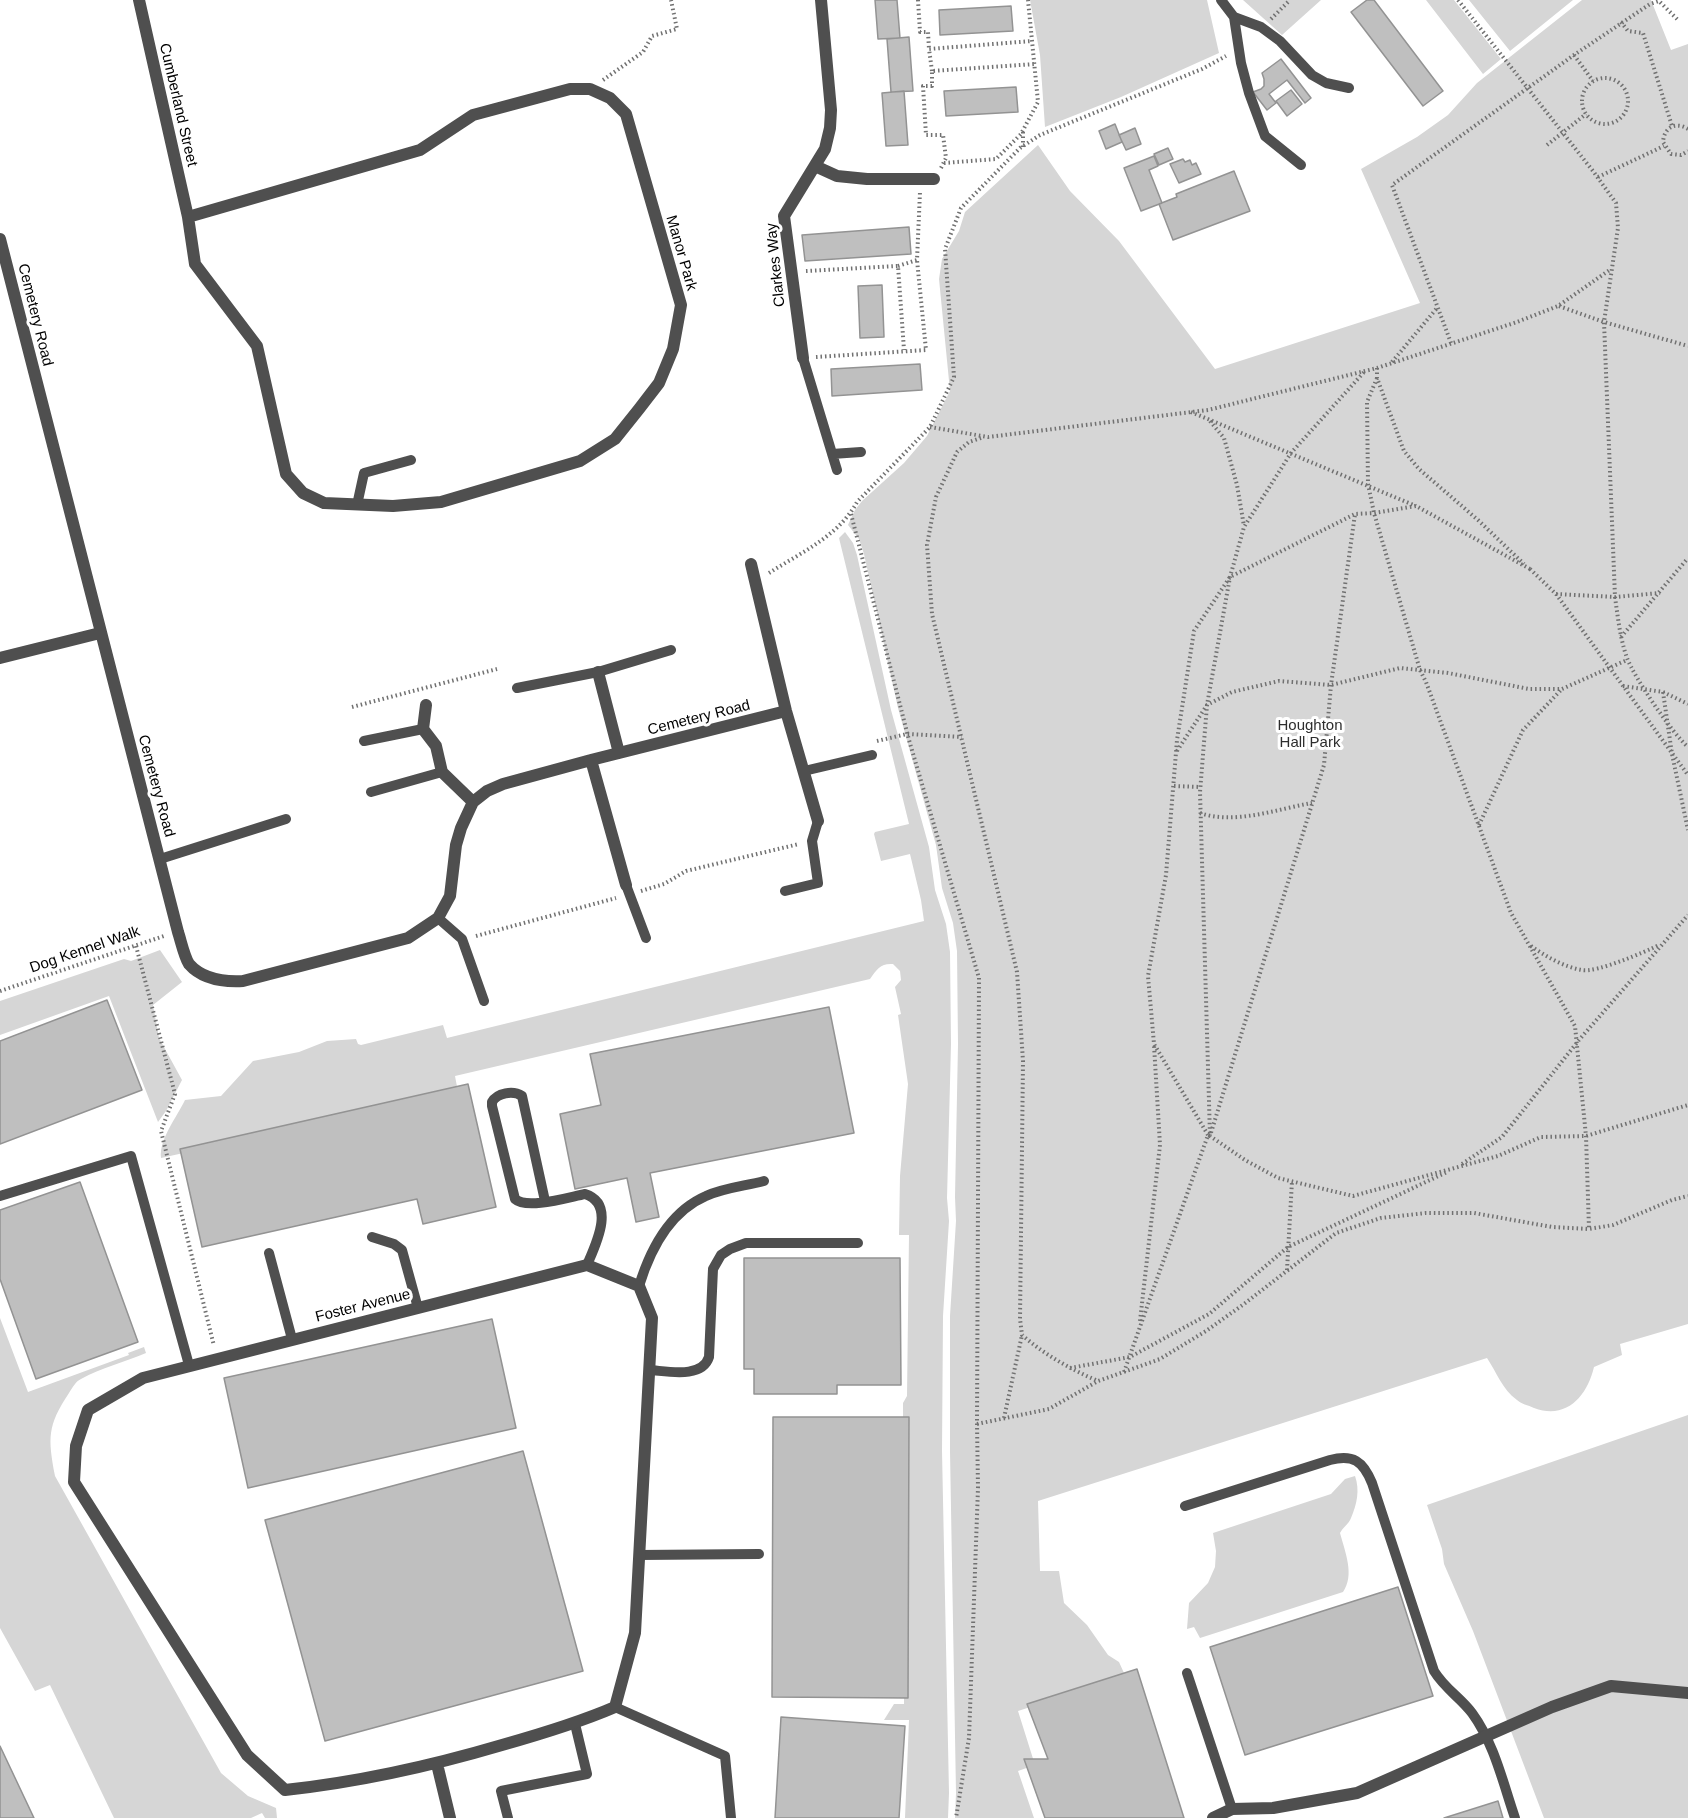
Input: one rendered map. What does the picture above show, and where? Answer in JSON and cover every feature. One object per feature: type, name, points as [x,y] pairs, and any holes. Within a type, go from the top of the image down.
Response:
[{"type":"street","name":"Cumberland Street","points":[[139,0],[188,218]]},
{"type":"street","name":"Clarkes Way","points":[[803,358],[784,216],[825,149],[830,128],[831,110],[821,0]]},
{"type":"street","points":[[188,218],[420,150],[473,115],[570,90],[590,89]]},
{"type":"street","name":"Manor Park","points":[[188,218],[195,264],[257,346],[286,474],[303,493],[324,503],[393,506],[441,502],[580,461],[615,439],[659,383],[673,350],[681,305],[626,114],[610,98],[590,89]]},
{"type":"street","points":[[815,166],[837,176],[867,179],[934,179]]},
{"type":"street","name":"Cemetery Road","points":[[0,239],[178,932],[189,963],[208,977],[225,982],[243,981],[408,938],[438,918]]},
{"type":"street","points":[[751,564],[786,711],[818,821]]},
{"type":"street","points":[[0,658],[100,633]]},
{"type":"street","points":[[598,672],[619,753]]},
{"type":"street","points":[[426,705],[423,729],[436,746],[442,772],[473,802],[460,828],[450,896],[438,918]]},
{"type":"street","name":"Cemetery Road","points":[[473,802],[503,784],[786,711]]},
{"type":"street","points":[[591,760],[626,885]]},
{"type":"street","points":[[587,1265],[639,1286],[652,1318],[635,1633],[615,1707]]},
{"type":"street","name":"Foster Avenue","points":[[587,1265],[143,1378],[88,1410],[76,1446],[74,1482],[247,1755],[285,1790],[328,1785],[437,1764],[575,1724],[615,1707]]},
{"type":"street","points":[[1213,1818],[1232,1809],[1273,1808],[1357,1793],[1552,1707],[1611,1686],[1688,1693]]},
{"type":"street","points":[[437,1764],[450,1818]]},
{"type":"lane","points":[[1221,0],[1234,17],[1237,46],[1249,93],[1265,136],[1300,165]]},
{"type":"lane","points":[[1234,17],[1261,27],[1280,40],[1312,75],[1326,83],[1349,88]]},
{"type":"lane","points":[[803,358],[837,470]]},
{"type":"lane","points":[[832,454],[861,452]]},
{"type":"lane","points":[[357,505],[364,473],[411,460]]},
{"type":"lane","points":[[517,688],[598,672],[671,650]]},
{"type":"lane","points":[[364,741],[423,729]]},
{"type":"lane","points":[[804,771],[872,755]]},
{"type":"lane","points":[[371,792],[442,772]]},
{"type":"lane","points":[[160,859],[286,819]]},
{"type":"lane","points":[[785,891],[818,883],[812,841],[818,821]]},
{"type":"lane","points":[[626,885],[646,938]]},
{"type":"lane","points":[[438,918],[462,939],[484,1001]]},
{"type":"lane","points":[[545,1201],[522,1096],[515,1093],[498,1095],[492,1102],[492,1106],[515,1199],[524,1204],[545,1201],[585,1194],[593,1196],[598,1202],[602,1221],[601,1231],[587,1265]]},
{"type":"lane","points":[[0,1196],[131,1156],[189,1365]]},
{"type":"lane","points":[[639,1286],[658,1240],[670,1224],[691,1204],[707,1195],[764,1181]]},
{"type":"lane","points":[[372,1237],[394,1244],[402,1250],[418,1308]]},
{"type":"lane","points":[[649,1370],[699,1370],[707,1365],[710,1357],[713,1269],[721,1255],[730,1249],[746,1243],[858,1243]]},
{"type":"lane","points":[[269,1253],[292,1339]]},
{"type":"lane","points":[[1185,1506],[1341,1457],[1357,1460],[1367,1470],[1372,1483],[1434,1671],[1441,1683],[1473,1714],[1486,1736],[1515,1818]]},
{"type":"lane","points":[[639,1555],[759,1554]]},
{"type":"lane","points":[[1187,1672],[1232,1809]]},
{"type":"lane","points":[[615,1707],[725,1756],[731,1818]]},
{"type":"lane","points":[[508,1818],[501,1791],[587,1774],[575,1724]]},
{"type":"path","points":[[590,89],[643,52],[652,36],[677,28],[671,0]]},
{"type":"path","points":[[918,0],[920,32],[928,32],[932,71],[932,86],[923,87],[926,135],[943,135],[946,158],[934,179]]},
{"type":"path","points":[[944,163],[996,159],[1023,131],[1038,102],[1028,0]]},
{"type":"path","points":[[1261,27],[1290,0]]},
{"type":"path","points":[[1458,0],[1616,202],[1618,228],[1604,322],[1615,597],[1627,660],[1668,722],[1688,747]]},
{"type":"path","points":[[1451,343],[1392,185],[1621,22],[1659,1],[1679,21]]},
{"type":"path","points":[[1621,22],[1629,31],[1643,33],[1672,126]]},
{"type":"path","points":[[929,49],[1032,41]]},
{"type":"path","points":[[756,582],[836,530],[851,514],[857,502],[930,427],[954,377],[945,249],[961,208],[1023,147],[1040,135],[1202,69],[1226,56],[1237,46]]},
{"type":"path","points":[[1574,55],[1593,81]]},
{"type":"path","points":[[932,71],[1035,64]]},
{"type":"path","points":[[1607,78],[1615,80],[1625,91],[1627,105],[1620,118],[1605,124],[1598,123],[1586,114],[1582,100],[1583,92],[1593,81],[1607,78]]},
{"type":"path","points":[[1547,145],[1586,114]]},
{"type":"path","points":[[1688,129],[1682,125],[1672,126],[1664,134],[1664,146],[1671,154],[1688,152]]},
{"type":"path","points":[[1023,131],[1023,147]]},
{"type":"path","points":[[1598,177],[1664,146]]},
{"type":"path","points":[[803,358],[926,350],[917,260],[921,179]]},
{"type":"path","points":[[790,272],[898,266],[917,260]]},
{"type":"path","points":[[898,266],[904,351]]},
{"type":"path","points":[[1004,1418],[1022,1335],[1020,1319],[1023,1061],[1017,972],[932,614],[927,545],[936,497],[957,452],[963,446],[981,438],[1208,410],[1377,368],[1517,322],[1558,306],[1611,268]]},
{"type":"path","points":[[1558,306],[1688,346]]},
{"type":"path","points":[[1390,363],[1437,307]]},
{"type":"path","points":[[1377,368],[1377,378],[1404,451],[1419,469],[1478,520],[1556,594],[1688,775]]},
{"type":"path","points":[[1209,1135],[1200,787],[1207,705],[1230,577],[1244,527],[1291,453],[1365,371]]},
{"type":"path","points":[[1377,378],[1367,402],[1368,484],[1374,513],[1420,670],[1511,913],[1575,1026],[1586,1136],[1589,1230]]},
{"type":"path","points":[[1190,412],[1368,484],[1416,506],[1530,569]]},
{"type":"path","points":[[1209,419],[1224,438],[1237,485],[1244,527]]},
{"type":"path","points":[[930,427],[981,438]]},
{"type":"path","points":[[1140,1329],[1160,1145],[1148,976],[1166,875],[1177,751],[1194,631],[1230,577],[1356,514],[1416,506]]},
{"type":"path","points":[[851,514],[909,740],[979,978],[978,1500],[969,1738],[956,1818]]},
{"type":"path","points":[[1124,1372],[1209,1135],[1324,765],[1331,685],[1356,514]]},
{"type":"path","points":[[1621,637],[1688,558]]},
{"type":"path","points":[[1556,594],[1615,597],[1660,592]]},
{"type":"path","points":[[1177,751],[1207,705],[1232,692],[1278,681],[1331,685],[1400,668],[1448,673],[1529,689],[1562,689],[1627,660]]},
{"type":"path","points":[[1623,686],[1663,692],[1688,704]]},
{"type":"path","points":[[1479,826],[1523,730],[1562,689]]},
{"type":"path","points":[[1663,692],[1672,754],[1688,830]]},
{"type":"path","points":[[1174,786],[1200,787]]},
{"type":"path","points":[[1200,813],[1213,817],[1243,816],[1312,803]]},
{"type":"path","points":[[1070,1368],[1130,1357],[1209,1314],[1288,1247],[1458,1166],[1502,1137],[1577,1043],[1688,915]]},
{"type":"path","name":"Dog Kennel Walk","points":[[0,991],[178,932]]},
{"type":"path","points":[[1528,944],[1545,956],[1584,971],[1624,961],[1663,944]]},
{"type":"path","points":[[136,946],[175,1094],[161,1131],[217,1358]]},
{"type":"path","points":[[1154,1044],[1209,1135],[1245,1160],[1278,1178],[1353,1196],[1498,1156],[1540,1137],[1586,1136],[1688,1105]]},
{"type":"path","points":[[1287,1271],[1292,1181]]},
{"type":"path","points":[[977,1424],[1049,1409],[1098,1381],[1160,1359],[1206,1331],[1336,1233],[1381,1218],[1426,1213],[1474,1213],[1552,1227],[1589,1230],[1613,1225],[1672,1200],[1688,1196]]},
{"type":"path","points":[[1022,1335],[1047,1355],[1098,1381]]},
{"type":"green space","points":[[1030,0],[1207,0],[1219,53],[1121,97],[1045,127],[1040,55]]},
{"type":"green space","points":[[1243,0],[1321,0],[1282,35]]},
{"type":"green space","points":[[1426,0],[1454,0],[1501,59],[1483,74]]},
{"type":"green space","points":[[1469,0],[1573,0],[1510,51]]},
{"type":"green space","name":"Houghton Hall Park","points":[[1582,0],[1651,0],[1671,50],[1688,44],[1688,1324],[1620,1344],[1622,1355],[1594,1367],[1581,1396],[1566,1408],[1556,1411],[1534,1408],[1512,1396],[1487,1358],[1038,1501],[1040,1571],[1059,1571],[1064,1603],[1087,1625],[1108,1655],[1119,1662],[1124,1673],[1123,1677],[1018,1711],[1035,1765],[1018,1771],[1034,1818],[955,1818],[950,1316],[956,1221],[957,951],[953,923],[942,888],[936,845],[898,708],[864,554],[859,539],[848,525],[862,501],[904,463],[927,436],[950,391],[939,279],[942,259],[959,231],[965,212],[1038,145],[1070,191],[1119,241],[1215,369],[1420,303],[1361,169],[1417,137],[1448,115],[1477,83]]},
{"type":"green space","points":[[845,532],[853,543],[857,555],[891,710],[929,847],[935,890],[946,924],[950,952],[951,1044],[947,1198],[949,1221],[943,1316],[942,1451],[948,1818],[905,1818],[909,1720],[884,1720],[894,1704],[904,1704],[903,1403],[907,1396],[909,1235],[899,1235],[900,1176],[908,1084],[898,1015],[901,1014],[895,987],[901,980],[900,971],[893,964],[880,967],[870,979],[455,1076],[458,1092],[161,1158],[163,1143],[185,1100],[221,1096],[253,1061],[299,1052],[327,1041],[356,1039],[361,1045],[443,1025],[447,1038],[924,921],[910,854],[881,861],[874,834],[909,824],[839,538]]},
{"type":"green space","points":[[160,950],[182,982],[153,1005],[159,1038],[182,1080],[158,1122],[109,996],[0,1035],[0,1001],[124,959],[131,961]]},
{"type":"green space","points":[[0,1318],[28,1392],[129,1355],[128,1353],[144,1347],[146,1353],[89,1375],[79,1380],[73,1387],[62,1404],[51,1433],[55,1476],[221,1773],[248,1796],[276,1808],[277,1818],[265,1818],[262,1813],[251,1818],[114,1818],[50,1685],[35,1691],[0,1628]]},
{"type":"green space","points":[[1688,1415],[1688,1818],[1544,1818],[1473,1631],[1444,1564],[1442,1549],[1427,1505]]},
{"type":"green space","points":[[1355,1476],[1358,1492],[1355,1508],[1350,1520],[1340,1533],[1349,1571],[1347,1585],[1343,1592],[1200,1638],[1194,1627],[1187,1629],[1189,1603],[1208,1583],[1215,1567],[1216,1551],[1213,1533],[1331,1494],[1345,1479]]},
{"type":"building","points":[[875,0],[897,0],[900,38],[878,39]]},
{"type":"building","points":[[1367,0],[1374,0],[1443,91],[1423,106],[1351,12]]},
{"type":"building","points":[[1011,6],[1013,31],[940,35],[939,10]]},
{"type":"building","points":[[909,37],[913,91],[891,92],[887,39]]},
{"type":"building","points":[[1281,59],[1311,98],[1305,103],[1287,80],[1269,94],[1276,103],[1267,110],[1253,92],[1264,86],[1262,73]]},
{"type":"building","points":[[1016,87],[1018,112],[946,116],[944,91]]},
{"type":"building","points":[[1291,90],[1302,104],[1287,116],[1276,101]]},
{"type":"building","points":[[904,91],[908,145],[886,146],[882,93]]},
{"type":"building","points":[[1115,124],[1122,142],[1106,149],[1099,131]]},
{"type":"building","points":[[1135,128],[1141,144],[1126,150],[1119,135]]},
{"type":"building","points":[[1168,148],[1173,159],[1159,165],[1154,154]]},
{"type":"building","points":[[1154,156],[1158,166],[1149,170],[1162,203],[1141,211],[1124,168]]},
{"type":"building","points":[[1183,159],[1185,162],[1190,160],[1192,165],[1196,163],[1201,174],[1179,183],[1170,164]]},
{"type":"building","points":[[1234,171],[1250,211],[1173,240],[1159,204],[1177,197],[1176,194]]},
{"type":"building","points":[[909,227],[911,254],[805,261],[802,235]]},
{"type":"building","points":[[882,285],[884,337],[860,338],[858,286]]},
{"type":"building","points":[[920,364],[922,390],[832,396],[831,369]]},
{"type":"building","points":[[107,1000],[142,1090],[0,1144],[0,1041]]},
{"type":"building","points":[[829,1007],[854,1133],[650,1173],[659,1217],[636,1222],[627,1178],[575,1189],[560,1114],[601,1105],[590,1054]]},
{"type":"building","points":[[468,1084],[496,1207],[423,1224],[417,1199],[202,1247],[180,1149]]},
{"type":"building","points":[[80,1182],[138,1342],[36,1379],[0,1279],[0,1210]]},
{"type":"building","points":[[744,1258],[900,1258],[901,1385],[837,1385],[837,1394],[754,1394],[754,1369],[744,1369]]},
{"type":"building","points":[[492,1319],[516,1428],[248,1488],[224,1378]]},
{"type":"building","points":[[773,1417],[909,1417],[908,1698],[772,1697]]},
{"type":"building","points":[[523,1451],[583,1671],[325,1741],[265,1520]]},
{"type":"building","points":[[1398,1587],[1433,1696],[1245,1755],[1210,1647]]},
{"type":"building","points":[[1137,1669],[1184,1818],[1045,1818],[1024,1759],[1048,1759],[1027,1704]]},
{"type":"building","points":[[781,1717],[905,1726],[899,1818],[775,1818]]},
{"type":"building","points":[[0,1746],[34,1818],[0,1818]]},
{"type":"building","points":[[1498,1801],[1503,1818],[1444,1818]]}]
